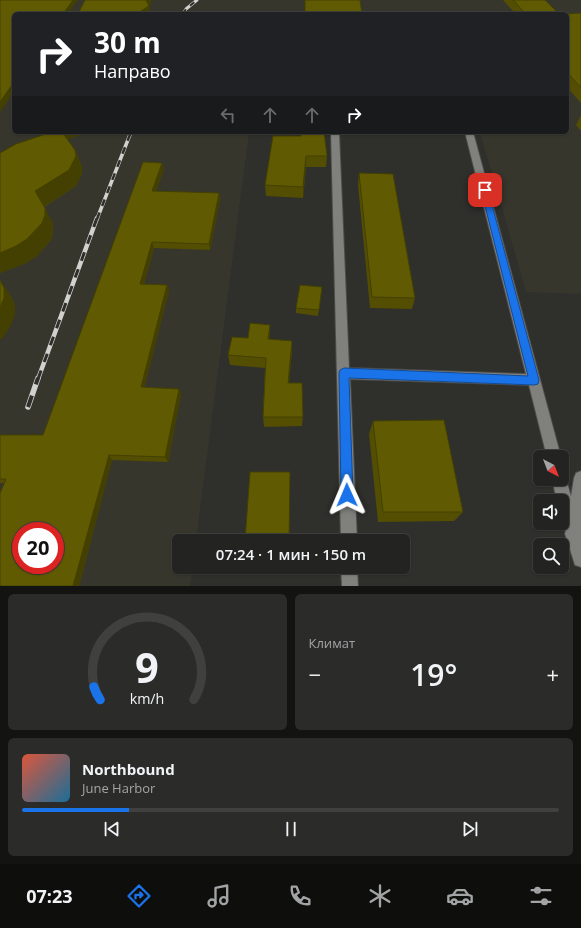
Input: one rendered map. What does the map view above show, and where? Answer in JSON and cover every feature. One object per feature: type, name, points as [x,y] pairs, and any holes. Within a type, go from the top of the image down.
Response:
[{"type":"street","points":[[335,134],[349,534]]},
{"type":"street","points":[[470,134],[552,450]]},
{"type":"street","points":[[344,373],[534,380]]},
{"type":"street","points":[[574,534],[581,478]]},
{"type":"street","points":[[561,486],[581,559]]},
{"type":"street","points":[[349,574],[350,586]]},
{"type":"shaded area","points":[[0,0],[581,0],[581,294],[526,292],[481,134],[569,134],[569,12],[12,12],[12,134],[249,134],[197,534],[172,534],[172,574],[192,574],[190,586],[0,586]]},
{"type":"building","points":[[0,0],[73,0],[64,12],[12,12],[12,85],[0,102]]},
{"type":"building","points":[[85,0],[146,0],[149,6],[139,12],[79,12]]},
{"type":"building","points":[[305,0],[360,0],[362,12],[305,12]]},
{"type":"building","points":[[513,0],[545,0],[557,12],[524,12]]},
{"type":"building","points":[[581,13],[581,88],[569,74],[569,14]]},
{"type":"building","points":[[46,134],[63,134],[75,150],[76,156],[69,170],[35,191],[45,208],[45,215],[42,223],[27,239],[0,253],[0,153],[16,144]]},
{"type":"building","points":[[301,134],[324,134],[327,156],[306,156],[303,187],[265,185],[273,136],[301,136]]},
{"type":"building","points":[[143,162],[162,163],[152,191],[219,193],[209,244],[152,242],[140,284],[167,285],[141,387],[179,389],[165,457],[109,455],[73,586],[0,586],[0,493],[6,479],[0,479],[0,435],[43,435]]},
{"type":"building","points":[[359,173],[393,174],[415,298],[372,297]]},
{"type":"building","points":[[0,280],[4,288],[4,298],[0,308]]},
{"type":"building","points":[[300,285],[322,287],[319,310],[296,308]]},
{"type":"building","points":[[250,323],[270,325],[268,339],[292,341],[288,383],[302,383],[303,417],[263,417],[266,358],[228,355],[232,337],[248,338]]},
{"type":"building","points":[[444,420],[463,512],[383,512],[373,421]]},
{"type":"building","points":[[250,472],[290,472],[289,534],[246,534]]},
{"type":"railway","points":[[184,12],[197,0]]},
{"type":"railway","points":[[97,219],[130,134]]},
{"type":"railway","points":[[38,379],[97,218]]},
{"type":"railway","points":[[28,407],[38,378]]},
{"type":"route","points":[[347,495],[344,373],[534,380],[485,190]]}]
